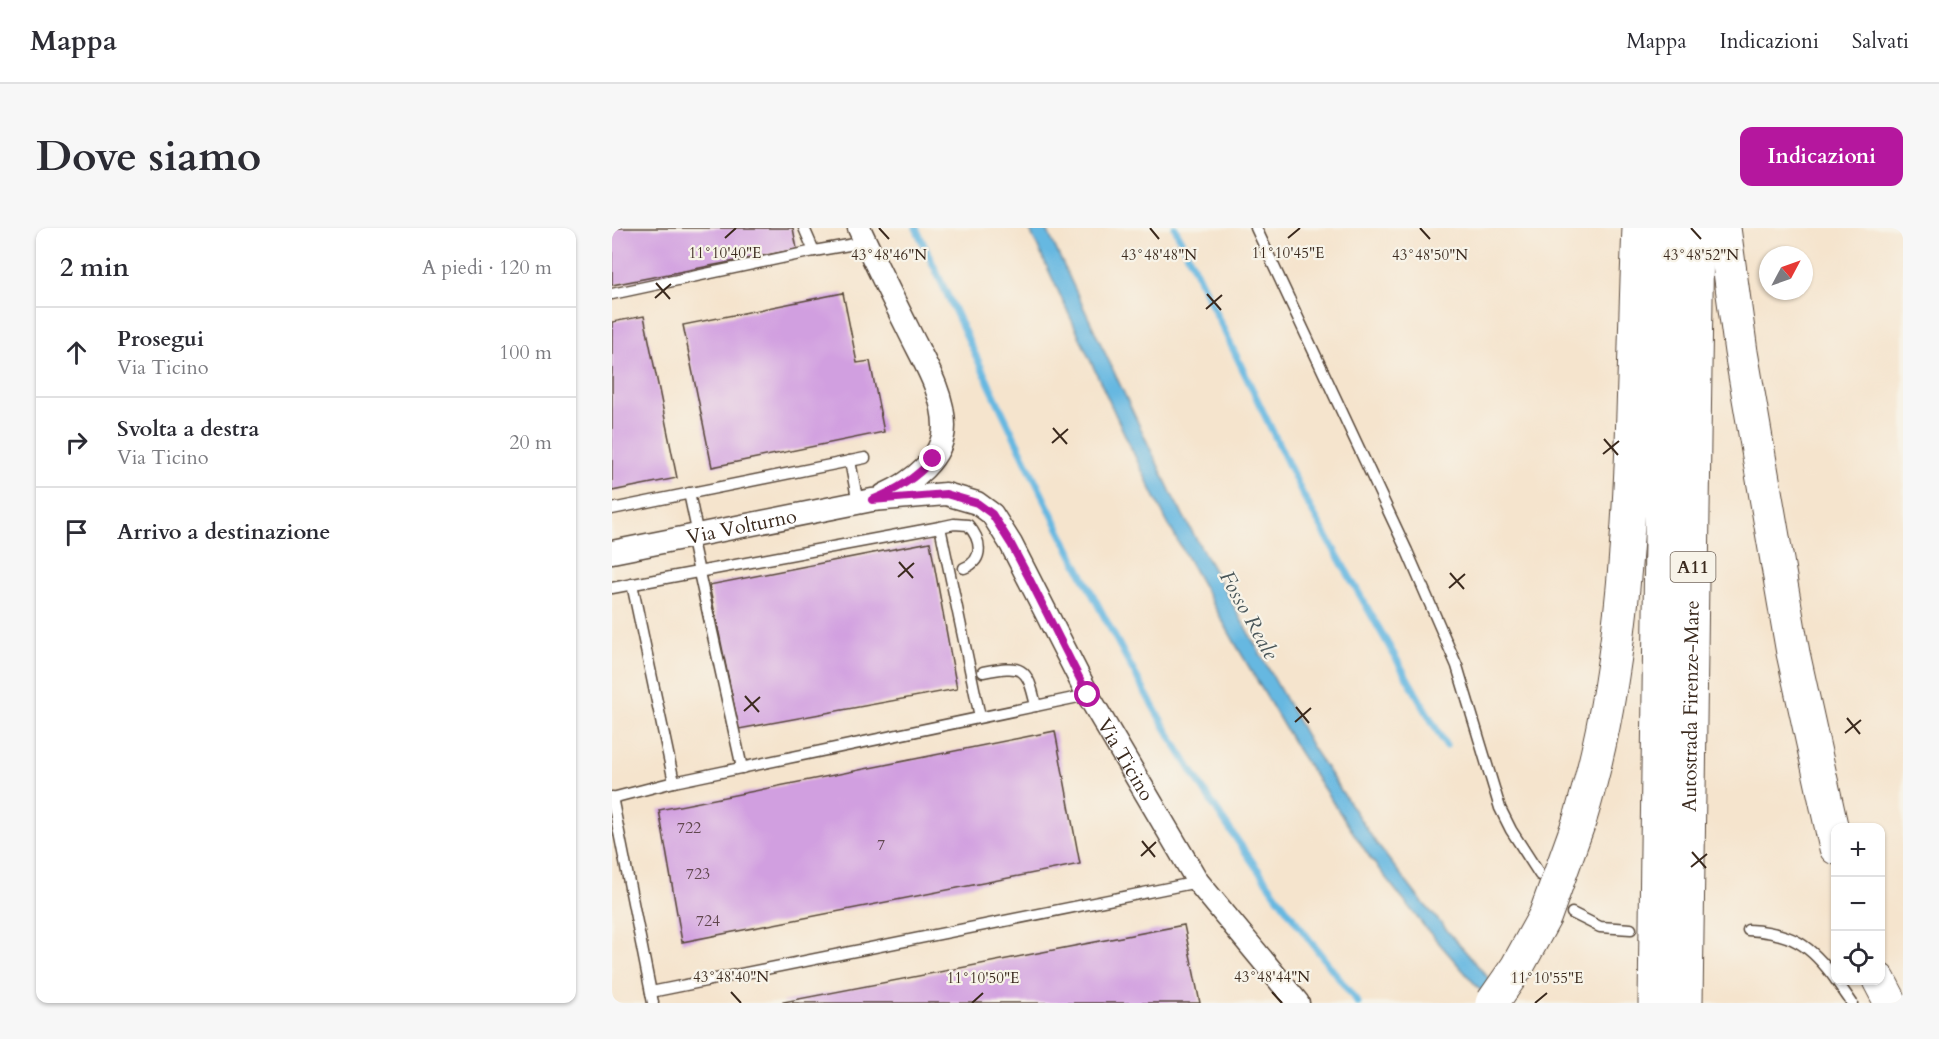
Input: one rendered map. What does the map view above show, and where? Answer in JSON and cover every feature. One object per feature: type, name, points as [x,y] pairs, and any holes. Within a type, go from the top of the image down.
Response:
[{"type":"highway","points":[[1492,1003],[1517,967],[1545,916],[1588,793],[1608,701],[1621,600],[1631,462],[1639,228]]},
{"type":"highway","name":"Autostrada Firenze-Mare","points":[[1655,1003],[1665,228]]},
{"type":"highway","name":"Autostrada Firenze-Mare","points":[[1686,1003],[1697,228]]},
{"type":"highway","points":[[1724,228],[1741,352],[1793,653],[1831,825]]},
{"type":"highway","points":[[1881,985],[1892,1003]]},
{"type":"street","points":[[862,235],[928,371],[940,400],[944,427],[933,459],[920,473],[898,489],[865,502]]},
{"type":"street","name":"Via Ticino","points":[[865,502],[946,494],[977,503],[992,514],[1011,544],[1088,695],[1198,882],[1298,1003]]},
{"type":"street","name":"Via Volturno","points":[[612,552],[865,502]]},
{"type":"lane","points":[[804,228],[814,251]]},
{"type":"lane","points":[[1256,228],[1407,551],[1457,666],[1500,808],[1511,830],[1540,875]]},
{"type":"lane","points":[[612,294],[814,251],[862,235]]},
{"type":"lane","points":[[612,509],[865,458]]},
{"type":"lane","points":[[850,461],[865,502]]},
{"type":"lane","points":[[689,493],[699,573],[742,768]]},
{"type":"lane","points":[[612,588],[954,524],[968,525],[974,531],[980,547],[978,556],[971,565],[964,568]]},
{"type":"lane","points":[[940,527],[980,717]]},
{"type":"lane","points":[[632,584],[674,782]]},
{"type":"lane","points":[[982,672],[1007,668],[1024,672],[1032,687],[1036,706]]},
{"type":"lane","points":[[1088,695],[674,782],[612,798],[652,998],[1198,882]]},
{"type":"lane","points":[[1572,913],[1600,927],[1631,929]]},
{"type":"lane","points":[[1748,930],[1780,934],[1802,943],[1831,973]]},
{"type":"lane","points":[[1839,985],[1852,1003]]},
{"type":"water","points":[[1029,228],[1046,228],[1174,499],[1312,747],[1376,843],[1418,897],[1491,981],[1482,992],[1424,926],[1371,859],[1299,752],[1167,522]]},
{"type":"building","points":[[612,228],[793,228],[797,249],[612,285]]},
{"type":"building","points":[[843,293],[857,363],[870,361],[884,432],[712,467],[683,325]]},
{"type":"building","points":[[644,316],[677,478],[612,491],[612,322]]},
{"type":"building","points":[[930,542],[957,689],[739,729],[709,585]]},
{"type":"building","points":[[1055,731],[1080,864],[682,942],[659,810]]},
{"type":"building","points":[[1184,925],[1200,1003],[783,1003],[783,1002]]},
{"type":"waterway","points":[[916,228],[1060,531],[1154,708],[1225,823],[1358,1003]]},
{"type":"waterway","points":[[1175,228],[1303,495],[1446,746]]},
{"type":"route","points":[[933,459],[920,473],[898,489],[872,500],[946,494],[977,503],[992,514],[1011,544],[1088,695]]},
{"type":"water label","name":"Fosso Reale","points":[[1249,615]]}]
